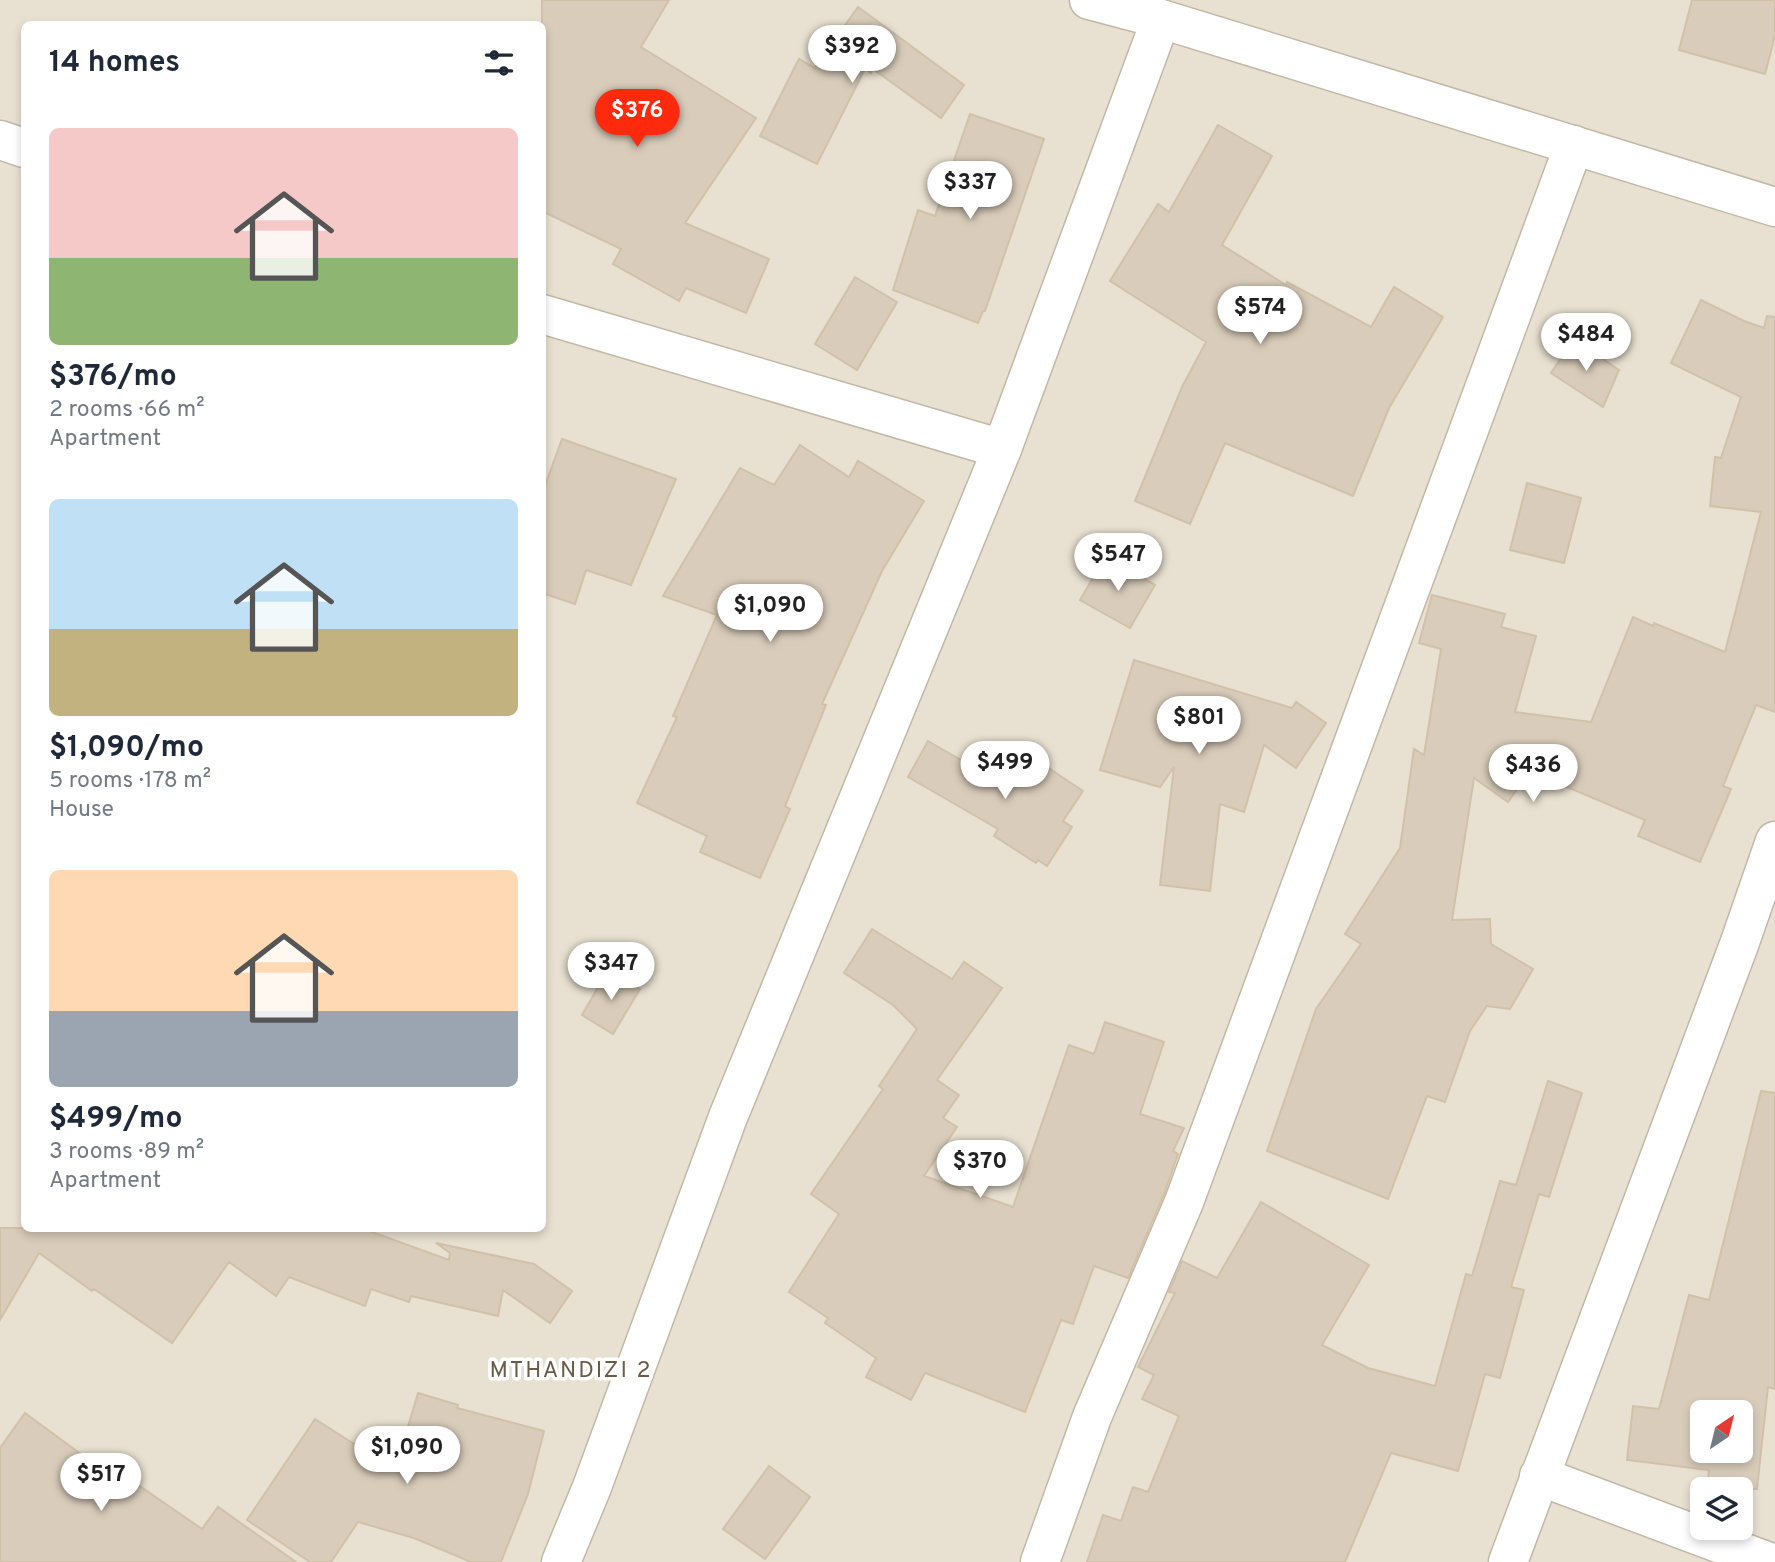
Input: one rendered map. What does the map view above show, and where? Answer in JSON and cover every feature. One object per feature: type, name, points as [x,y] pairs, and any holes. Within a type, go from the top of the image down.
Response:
[{"type":"street","points":[[1089,0],[1161,19],[1775,207]]},
{"type":"street","points":[[561,1562],[727,1117],[1002,449],[1161,19]]},
{"type":"street","points":[[0,140],[21,147]]},
{"type":"street","points":[[1040,1562],[1092,1417],[1184,1202],[1574,145]]},
{"type":"street","points":[[546,315],[1002,449]]},
{"type":"street","points":[[1508,1562],[1740,942],[1775,841]]},
{"type":"street","points":[[1539,1476],[1769,1562]]},
{"type":"shaded area","points":[[0,0],[1775,0],[1775,1562],[0,1562]]},
{"type":"building","points":[[542,0],[669,0],[641,47],[756,118],[685,223],[769,259],[746,313],[686,288],[679,301],[613,264],[621,249],[546,213],[546,21],[542,21]]},
{"type":"building","points":[[1692,0],[1775,0],[1775,36],[1765,74],[1679,50]]},
{"type":"building","points":[[858,7],[964,85],[941,118],[873,69],[871,73],[865,69],[817,164],[760,136],[799,59],[815,68]]},
{"type":"building","points":[[970,114],[1044,139],[985,311],[978,323],[893,290],[918,210],[935,216]]},
{"type":"building","points":[[1218,125],[1272,156],[1222,245],[1286,285],[1287,282],[1371,327],[1394,287],[1443,317],[1389,408],[1353,496],[1225,443],[1190,524],[1135,501],[1182,387],[1206,342],[1110,281],[1158,204],[1169,212]]},
{"type":"building","points":[[855,277],[897,302],[857,370],[815,344]]},
{"type":"building","points":[[1701,300],[1764,328],[1767,316],[1775,317],[1775,712],[1756,705],[1723,786],[1731,789],[1700,862],[1638,836],[1645,820],[1553,781],[1525,778],[1508,802],[1474,778],[1452,920],[1490,919],[1491,944],[1533,969],[1510,1009],[1487,1006],[1470,1031],[1445,1102],[1427,1096],[1388,1199],[1267,1151],[1316,1009],[1361,944],[1345,934],[1400,848],[1414,749],[1424,755],[1441,649],[1419,643],[1432,595],[1505,614],[1501,627],[1536,636],[1515,712],[1591,722],[1633,617],[1725,652],[1761,512],[1710,506],[1715,457],[1721,458],[1741,397],[1671,363]]},
{"type":"building","points":[[1574,339],[1619,370],[1603,407],[1551,373]]},
{"type":"building","points":[[562,439],[676,479],[631,585],[586,570],[575,604],[546,594],[546,483]]},
{"type":"building","points":[[800,445],[849,477],[858,461],[924,501],[882,571],[822,704],[826,705],[785,806],[790,809],[760,878],[700,852],[707,836],[637,803],[677,717],[673,716],[717,615],[663,596],[740,468],[774,485]]},
{"type":"building","points":[[1527,483],[1581,498],[1564,563],[1510,550]]},
{"type":"building","points":[[1105,557],[1155,585],[1130,628],[1080,600]]},
{"type":"building","points":[[1134,660],[1292,708],[1296,702],[1326,723],[1296,768],[1264,745],[1244,812],[1220,804],[1210,891],[1160,885],[1174,767],[1160,787],[1100,770]]},
{"type":"building","points":[[928,741],[1011,789],[1032,757],[1083,791],[1063,821],[1072,827],[1047,866],[1038,860],[1036,863],[994,836],[998,829],[908,777]]},
{"type":"building","points":[[872,929],[952,979],[964,962],[1002,988],[937,1080],[959,1095],[943,1118],[957,1127],[924,1176],[1013,1207],[1069,1045],[1094,1054],[1105,1022],[1164,1042],[1140,1114],[1184,1128],[1173,1151],[1178,1154],[1164,1194],[1128,1278],[1094,1266],[1073,1324],[1061,1320],[1025,1412],[925,1373],[911,1400],[866,1377],[876,1358],[825,1323],[828,1318],[789,1292],[839,1214],[811,1194],[883,1089],[879,1086],[917,1029],[893,1005],[844,973]]},
{"type":"building","points":[[608,970],[640,989],[613,1034],[582,1015]]},
{"type":"building","points":[[1548,1081],[1582,1093],[1549,1197],[1539,1194],[1511,1287],[1524,1290],[1500,1378],[1485,1374],[1458,1471],[1391,1453],[1345,1562],[1087,1562],[1103,1515],[1121,1521],[1133,1487],[1148,1492],[1179,1416],[1142,1399],[1154,1375],[1138,1367],[1175,1293],[1169,1292],[1182,1261],[1217,1278],[1261,1202],[1369,1265],[1322,1345],[1368,1368],[1435,1386],[1466,1274],[1472,1276],[1500,1181],[1516,1185]]},
{"type":"building","points":[[1761,1091],[1775,1093],[1775,1389],[1768,1387],[1757,1489],[1753,1489],[1753,1477],[1708,1477],[1709,1470],[1627,1460],[1633,1406],[1659,1409],[1689,1295],[1709,1300]]},
{"type":"building","points":[[0,1228],[21,1228],[21,1232],[372,1232],[449,1260],[450,1253],[436,1243],[534,1264],[572,1291],[550,1323],[503,1290],[498,1316],[411,1296],[409,1302],[371,1289],[365,1306],[289,1277],[276,1296],[229,1262],[172,1343],[39,1253],[0,1320]]},
{"type":"building","points":[[418,1393],[458,1405],[457,1408],[544,1431],[528,1494],[501,1562],[471,1562],[414,1538],[358,1522],[331,1562],[310,1562],[247,1520],[315,1419],[395,1470]]},
{"type":"building","points":[[25,1413],[89,1460],[93,1454],[202,1529],[218,1507],[296,1562],[0,1562],[0,1448]]},
{"type":"building","points":[[769,1466],[810,1497],[765,1559],[723,1529]]},
{"type":"district","name":"MTHANDIZI 2","points":[[571,1369]]}]
